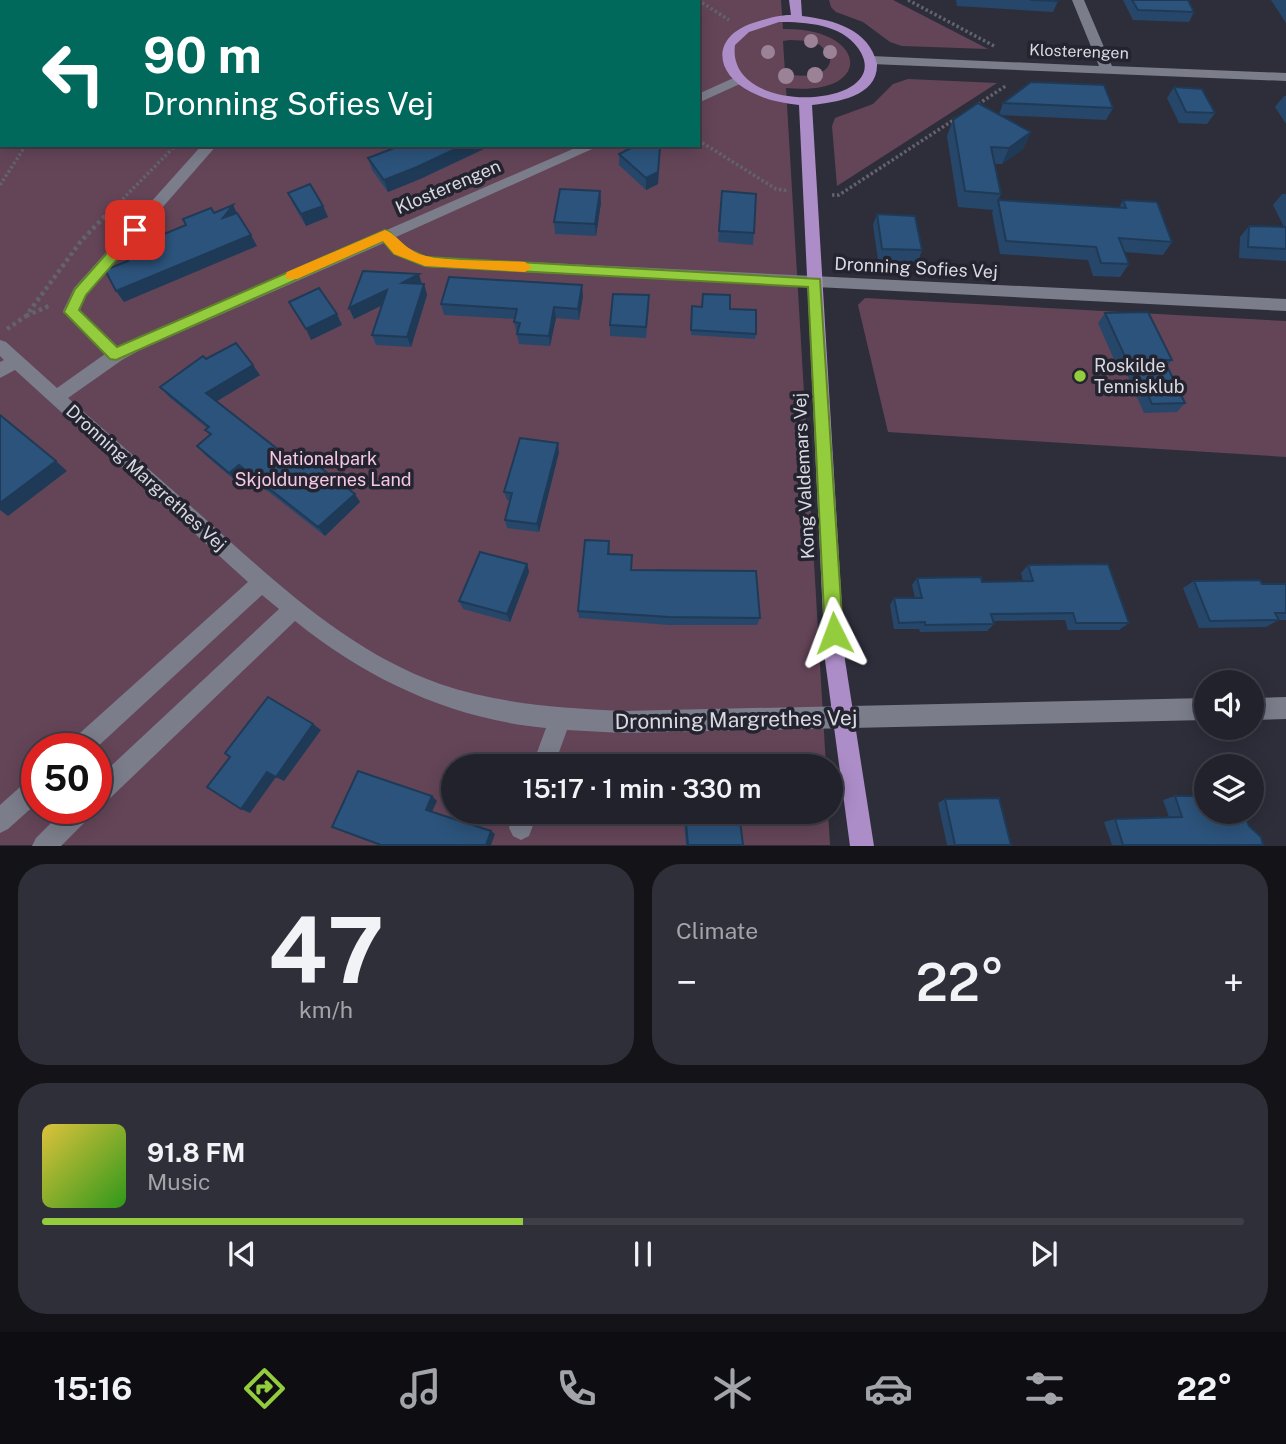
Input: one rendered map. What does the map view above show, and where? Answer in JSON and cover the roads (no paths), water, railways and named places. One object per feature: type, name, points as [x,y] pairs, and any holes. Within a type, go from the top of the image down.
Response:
[{"type":"main road","points":[[795,0],[797,19]]},
{"type":"main road","points":[[797,19],[837,27],[853,36],[865,47],[871,60],[871,73],[867,79],[848,94],[828,100],[805,102],[767,96],[738,80],[728,66],[726,52],[732,40],[745,29],[760,23],[797,19]]},
{"type":"main road","name":"Kong Valdemars Vej","points":[[805,102],[835,646],[842,719],[862,845]]},
{"type":"street","points":[[1078,0],[1107,69]]},
{"type":"street","name":"Klosterengen","points":[[871,60],[1286,77]]},
{"type":"street","points":[[700,98],[738,80]]},
{"type":"street","points":[[116,355],[71,312],[80,292],[208,147]]},
{"type":"street","name":"Klosterengen","points":[[56,397],[116,355],[589,147]]},
{"type":"street","name":"Dronning Sofies Vej","points":[[385,235],[399,250],[425,261],[1286,305]]},
{"type":"street","name":"Dronning Margrethes Vej","points":[[0,346],[292,610],[365,660],[410,681],[479,706],[560,720],[622,722],[1194,709]]},
{"type":"street","points":[[0,371],[16,360]]},
{"type":"street","points":[[97,733],[261,583]]},
{"type":"street","points":[[112,781],[292,610]]},
{"type":"street","points":[[1264,709],[1286,708]]},
{"type":"street","points":[[547,754],[560,720]]},
{"type":"street","points":[[0,821],[21,802]]},
{"type":"street","points":[[44,845],[66,824]]},
{"type":"place","name":"Roskilde Tennisklub","points":[[1080,376]]},
{"type":"park label","name":"Nationalpark Skjoldungernes Land","points":[[323,469]]}]
